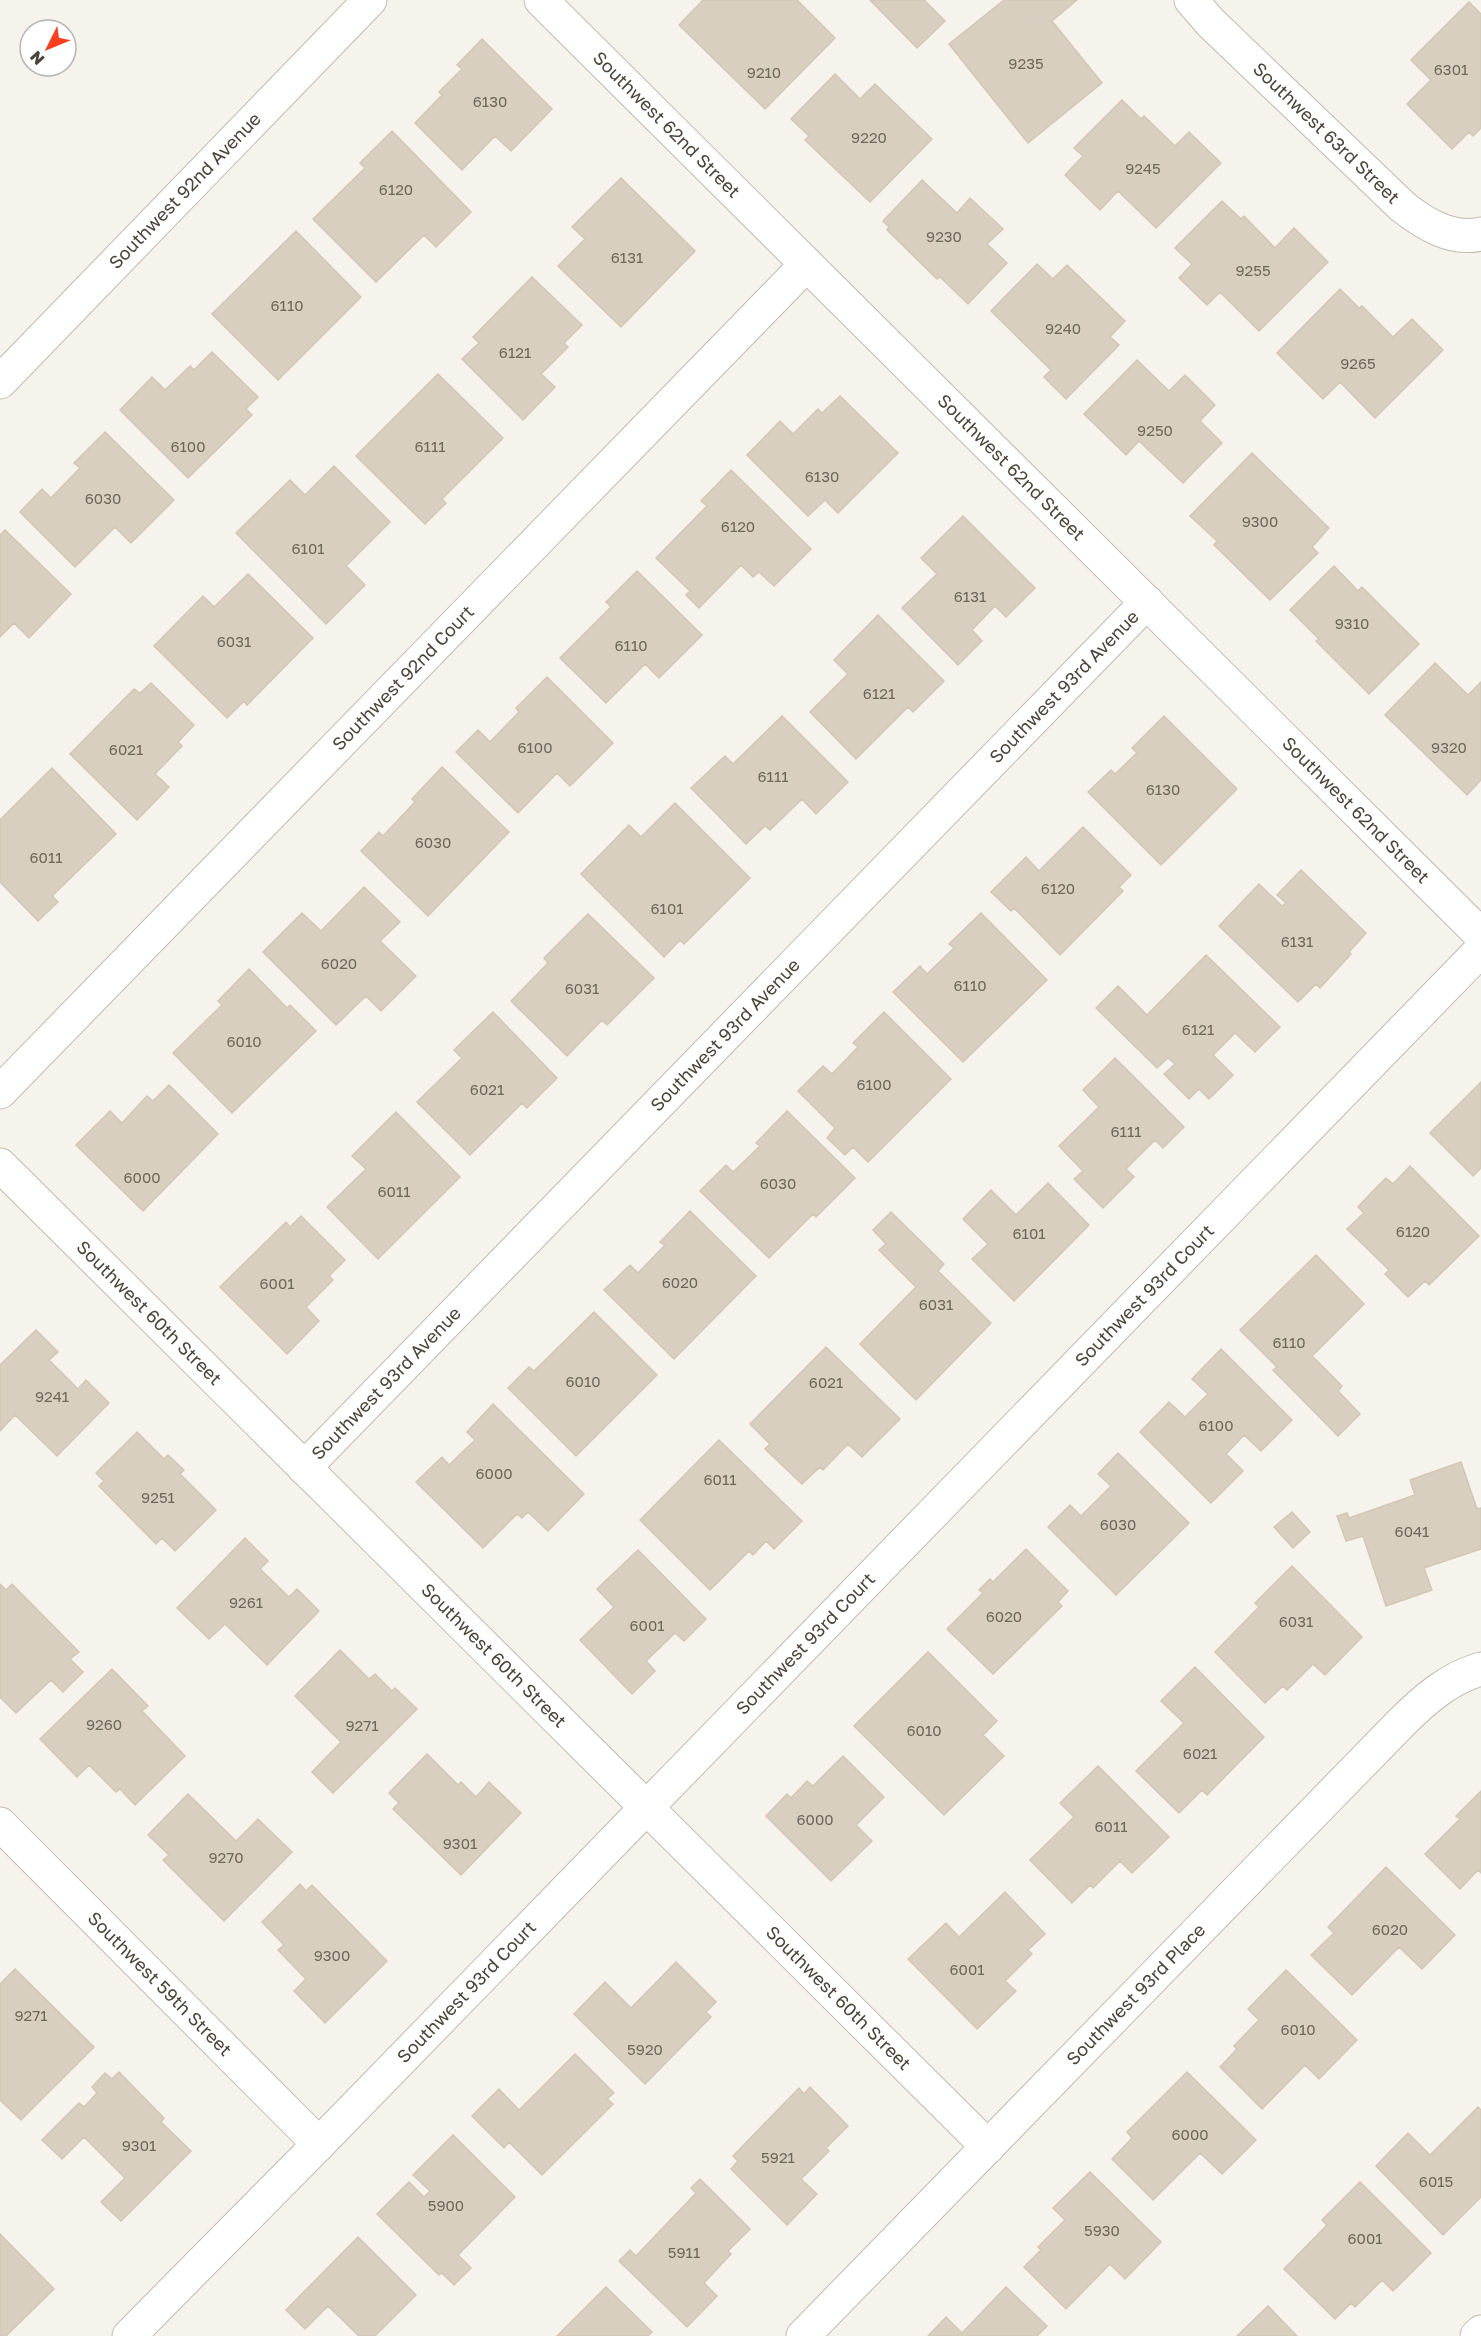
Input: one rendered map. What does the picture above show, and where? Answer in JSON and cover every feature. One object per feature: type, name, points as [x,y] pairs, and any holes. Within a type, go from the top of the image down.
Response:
[{"type":"street","name":"Southwest 92nd Avenue","points":[[0,382],[370,0]]},
{"type":"street","name":"Southwest 62nd Street","points":[[541,0],[1481,935]]},
{"type":"street","name":"Southwest 63rd Street","points":[[1191,0],[1210,22],[1403,207],[1441,230],[1473,236],[1481,234]]},
{"type":"street","name":"Southwest 92nd Court","points":[[0,1092],[807,264]]},
{"type":"street","name":"Southwest 93rd Avenue","points":[[303,1468],[1147,602]]},
{"type":"street","name":"Southwest 93rd Court","points":[[129,2336],[320,2144],[1481,950]]},
{"type":"street","name":"Southwest 60th Street","points":[[0,1165],[988,2147]]},
{"type":"street","name":"Southwest 93rd Place","points":[[803,2336],[1419,1705],[1451,1681],[1481,1669]]},
{"type":"street","name":"Southwest 59th Street","points":[[0,1824],[320,2144]]},
{"type":"street","points":[[1477,2336],[1481,2332]]},
{"type":"building","points":[[703,0],[797,0],[835,38],[765,109],[679,25]]},
{"type":"building","points":[[870,0],[924,0],[945,21],[917,48]]},
{"type":"building","points":[[1004,0],[1077,0],[1052,21],[1102,83],[1028,143],[949,44]]},
{"type":"building","points":[[1469,2],[1481,14],[1481,128],[1473,136],[1469,132],[1452,149],[1407,104],[1431,80],[1411,60]]},
{"type":"building","points":[[482,39],[552,109],[511,151],[495,136],[462,170],[415,123],[442,95],[439,92],[462,69],[457,65]]},
{"type":"building","points":[[835,74],[860,99],[875,84],[932,139],[870,202],[805,140],[809,136],[791,119]]},
{"type":"building","points":[[1122,100],[1141,119],[1144,116],[1175,146],[1189,132],[1221,163],[1156,228],[1118,191],[1100,210],[1065,175],[1083,156],[1074,148]]},
{"type":"building","points":[[392,131],[471,212],[436,247],[424,235],[376,282],[313,219],[365,168],[360,163]]},
{"type":"building","points":[[621,178],[695,251],[621,327],[558,266],[585,239],[572,227]]},
{"type":"building","points":[[922,180],[957,213],[970,198],[1003,229],[987,244],[1007,263],[968,304],[940,277],[937,279],[887,230],[889,227],[883,221]]},
{"type":"building","points":[[1222,201],[1241,219],[1244,216],[1275,248],[1294,228],[1328,262],[1259,331],[1220,292],[1207,305],[1179,278],[1192,264],[1175,248]]},
{"type":"building","points":[[296,231],[361,297],[278,380],[212,314]]},
{"type":"building","points":[[1037,264],[1053,279],[1067,265],[1125,321],[1110,337],[1119,345],[1066,399],[1044,377],[1051,370],[991,311]]},
{"type":"building","points":[[532,277],[582,325],[564,343],[568,347],[541,374],[555,387],[523,420],[462,359],[479,343],[473,337]]},
{"type":"building","points":[[1340,289],[1359,308],[1362,306],[1393,337],[1412,319],[1443,350],[1375,418],[1340,382],[1323,399],[1277,353]]},
{"type":"building","points":[[212,352],[258,397],[246,409],[252,415],[188,478],[120,410],[152,377],[165,390],[190,366],[194,370]]},
{"type":"building","points":[[1137,360],[1169,391],[1185,375],[1215,405],[1200,421],[1222,443],[1183,483],[1139,441],[1126,455],[1084,414]]},
{"type":"building","points":[[438,374],[503,438],[442,499],[446,503],[425,524],[356,456]]},
{"type":"building","points":[[840,396],[898,453],[838,513],[825,500],[808,516],[747,455],[780,421],[793,434],[818,409],[822,413]]},
{"type":"building","points":[[105,432],[174,500],[131,543],[115,527],[75,567],[20,512],[42,489],[51,498],[80,468],[74,463]]},
{"type":"building","points":[[1252,453],[1329,528],[1312,547],[1318,553],[1270,600],[1214,545],[1217,541],[1190,516]]},
{"type":"building","points":[[334,466],[390,522],[346,566],[365,585],[326,624],[236,533],[290,480],[305,495]]},
{"type":"building","points":[[731,470],[811,549],[774,586],[759,572],[753,577],[741,565],[699,608],[686,595],[690,591],[656,558],[707,506],[701,501]]},
{"type":"building","points":[[963,516],[1035,588],[1006,617],[995,606],[972,630],[982,641],[958,665],[902,608],[937,574],[921,558]]},
{"type":"building","points":[[5,530],[71,594],[29,638],[14,623],[0,637],[0,535]]},
{"type":"building","points":[[1334,566],[1358,591],[1362,587],[1419,644],[1369,694],[1316,641],[1319,639],[1290,610]]},
{"type":"building","points":[[637,571],[702,635],[659,678],[645,664],[606,703],[560,658],[611,607],[606,602]]},
{"type":"building","points":[[248,574],[313,638],[247,705],[244,701],[227,718],[154,646],[203,596],[214,607]]},
{"type":"building","points":[[878,615],[944,681],[913,712],[908,707],[856,759],[810,712],[848,674],[834,660]]},
{"type":"building","points":[[1435,663],[1468,695],[1481,682],[1481,780],[1467,795],[1385,715]]},
{"type":"building","points":[[547,677],[613,743],[570,786],[557,773],[518,813],[456,752],[478,730],[490,742],[519,712],[516,708]]},
{"type":"building","points":[[151,683],[194,725],[178,742],[182,746],[155,774],[169,787],[137,820],[70,754],[134,689],[140,693]]},
{"type":"building","points":[[782,716],[848,782],[816,814],[802,799],[770,830],[765,826],[746,844],[691,788],[725,756],[733,764]]},
{"type":"building","points":[[1164,716],[1237,789],[1161,865],[1088,792],[1111,770],[1115,774],[1137,753],[1132,748]]},
{"type":"building","points":[[442,767],[509,832],[428,916],[361,851],[379,832],[383,836],[415,802],[412,799]]},
{"type":"building","points":[[52,768],[116,834],[52,896],[58,902],[38,921],[0,882],[0,820]]},
{"type":"building","points":[[675,803],[750,878],[684,944],[680,940],[664,957],[581,874],[629,825],[641,837]]},
{"type":"building","points":[[1083,827],[1131,875],[1119,887],[1123,891],[1060,955],[1014,908],[1011,911],[991,892],[1026,857],[1039,871]]},
{"type":"building","points":[[1301,870],[1366,933],[1349,952],[1351,954],[1320,988],[1316,984],[1298,1002],[1219,926],[1259,884],[1282,906],[1286,903],[1277,895]]},
{"type":"building","points":[[364,887],[400,922],[380,941],[416,976],[381,1011],[366,996],[336,1025],[263,952],[302,913],[321,931]]},
{"type":"building","points":[[981,913],[1047,980],[963,1062],[893,992],[920,966],[927,974],[954,948],[949,944]]},
{"type":"building","points":[[588,914],[654,978],[607,1025],[602,1020],[567,1056],[511,1001],[548,963],[544,958]]},
{"type":"building","points":[[1206,955],[1280,1027],[1255,1052],[1235,1033],[1213,1055],[1233,1075],[1209,1099],[1199,1089],[1189,1099],[1164,1074],[1175,1064],[1168,1058],[1157,1068],[1096,1008],[1118,986],[1147,1015]]},
{"type":"building","points":[[249,969],[287,1008],[290,1005],[316,1031],[232,1113],[173,1053],[222,1005],[218,1001]]},
{"type":"building","points":[[493,1012],[557,1078],[527,1108],[522,1103],[470,1155],[417,1102],[462,1058],[454,1050]]},
{"type":"building","points":[[884,1012],[951,1079],[868,1162],[853,1147],[845,1155],[827,1138],[835,1128],[798,1091],[823,1066],[832,1074],[858,1047],[853,1043]]},
{"type":"building","points":[[1115,1058],[1184,1127],[1163,1148],[1155,1140],[1126,1169],[1134,1177],[1103,1208],[1074,1179],[1083,1171],[1059,1146],[1099,1107],[1083,1090]]},
{"type":"building","points":[[1481,1082],[1481,1168],[1473,1176],[1430,1133]]},
{"type":"building","points":[[169,1085],[218,1134],[143,1211],[76,1145],[110,1111],[122,1123],[147,1096],[153,1101]]},
{"type":"building","points":[[787,1111],[855,1178],[816,1217],[813,1214],[769,1258],[700,1191],[726,1165],[733,1172],[760,1146],[756,1143]]},
{"type":"building","points":[[396,1112],[460,1177],[378,1259],[327,1207],[366,1169],[352,1156]]},
{"type":"building","points":[[1410,1166],[1479,1236],[1429,1285],[1425,1281],[1408,1297],[1385,1274],[1389,1270],[1347,1229],[1364,1213],[1358,1207],[1386,1178],[1393,1184]]},
{"type":"building","points":[[1048,1183],[1089,1225],[1014,1301],[972,1259],[988,1244],[963,1219],[991,1190],[1016,1215]]},
{"type":"building","points":[[690,1211],[756,1276],[674,1359],[604,1290],[630,1265],[638,1273],[665,1245],[660,1242]]},
{"type":"building","points":[[891,1212],[944,1264],[938,1271],[991,1323],[916,1400],[860,1344],[916,1287],[879,1250],[886,1244],[873,1230]]},
{"type":"building","points":[[301,1216],[345,1260],[329,1276],[333,1280],[306,1307],[319,1321],[287,1354],[220,1287],[286,1222],[290,1227]]},
{"type":"building","points":[[1316,1255],[1364,1304],[1312,1356],[1342,1386],[1338,1391],[1360,1414],[1338,1436],[1273,1370],[1277,1367],[1240,1330]]},
{"type":"building","points":[[594,1312],[657,1375],[576,1456],[508,1388],[529,1367],[534,1371]]},
{"type":"building","points":[[36,1330],[58,1352],[49,1360],[78,1389],[86,1380],[109,1403],[57,1456],[15,1415],[0,1431],[0,1365]]},
{"type":"building","points":[[826,1347],[900,1419],[862,1457],[848,1444],[823,1470],[820,1467],[802,1484],[765,1449],[770,1444],[750,1424]]},
{"type":"building","points":[[1221,1349],[1292,1420],[1261,1451],[1244,1435],[1226,1454],[1243,1471],[1211,1503],[1140,1432],[1169,1402],[1185,1417],[1208,1394],[1192,1379]]},
{"type":"building","points":[[493,1404],[584,1494],[548,1531],[528,1512],[522,1518],[517,1514],[483,1548],[416,1482],[442,1457],[449,1465],[475,1440],[467,1432]]},
{"type":"building","points":[[137,1432],[164,1459],[168,1455],[184,1470],[180,1474],[216,1510],[175,1551],[162,1538],[156,1544],[99,1486],[104,1481],[96,1473]]},
{"type":"building","points":[[719,1440],[802,1521],[774,1549],[766,1541],[753,1555],[749,1551],[710,1590],[640,1520]]},
{"type":"building","points":[[1118,1453],[1189,1523],[1116,1595],[1048,1527],[1070,1505],[1081,1516],[1111,1486],[1098,1474]]},
{"type":"building","points":[[1461,1462],[1477,1509],[1481,1508],[1481,1549],[1424,1568],[1432,1590],[1386,1606],[1363,1536],[1346,1541],[1337,1516],[1347,1513],[1349,1518],[1415,1495],[1410,1480]]},
{"type":"building","points":[[1292,1512],[1310,1532],[1293,1548],[1274,1527]]},
{"type":"building","points":[[245,1538],[268,1561],[260,1569],[289,1597],[297,1589],[319,1611],[267,1665],[225,1624],[209,1639],[177,1608]]},
{"type":"building","points":[[1026,1549],[1068,1591],[1058,1602],[1062,1606],[993,1674],[947,1629],[983,1593],[979,1590],[990,1579],[993,1582]]},
{"type":"building","points":[[638,1550],[706,1619],[684,1641],[675,1633],[646,1661],[655,1671],[632,1694],[580,1640],[614,1607],[597,1589]]},
{"type":"building","points":[[1292,1566],[1362,1637],[1325,1675],[1313,1664],[1287,1690],[1283,1686],[1265,1703],[1215,1652],[1259,1607],[1255,1603]]},
{"type":"building","points":[[0,1584],[6,1590],[12,1584],[79,1652],[70,1659],[83,1672],[63,1692],[51,1680],[16,1713],[0,1697]]},
{"type":"building","points":[[340,1650],[369,1679],[375,1674],[392,1691],[395,1688],[417,1709],[333,1793],[312,1772],[341,1742],[295,1696]]},
{"type":"building","points":[[928,1652],[997,1721],[983,1735],[1004,1756],[944,1815],[854,1726]]},
{"type":"building","points":[[1195,1667],[1264,1737],[1207,1795],[1202,1790],[1179,1813],[1136,1771],[1184,1723],[1161,1701]]},
{"type":"building","points":[[112,1669],[148,1706],[142,1711],[185,1756],[135,1805],[120,1789],[116,1792],[89,1765],[77,1777],[40,1739]]},
{"type":"building","points":[[427,1754],[458,1785],[461,1782],[476,1797],[489,1782],[521,1813],[461,1875],[393,1809],[399,1803],[389,1793]]},
{"type":"building","points":[[843,1756],[884,1797],[856,1825],[872,1841],[831,1881],[766,1816],[787,1794],[791,1798],[807,1781],[813,1786]]},
{"type":"building","points":[[1098,1766],[1169,1837],[1132,1873],[1120,1861],[1093,1888],[1090,1885],[1072,1903],[1030,1860],[1074,1817],[1060,1803]]},
{"type":"building","points":[[1481,1791],[1481,1873],[1478,1870],[1460,1889],[1425,1854],[1460,1819],[1456,1816]]},
{"type":"building","points":[[188,1794],[236,1841],[258,1819],[292,1852],[224,1921],[163,1860],[169,1855],[148,1835]]},
{"type":"building","points":[[1386,1867],[1455,1935],[1422,1969],[1399,1947],[1352,1995],[1311,1955],[1334,1933],[1328,1927]]},
{"type":"building","points":[[300,1884],[306,1891],[312,1885],[387,1961],[325,2023],[294,1991],[306,1979],[278,1950],[284,1945],[262,1922]]},
{"type":"building","points":[[1005,1892],[1045,1934],[1028,1950],[1032,1954],[1005,1981],[1016,1991],[977,2029],[908,1959],[946,1923],[959,1937]]},
{"type":"building","points":[[676,1962],[716,2002],[706,2012],[711,2017],[645,2084],[574,2014],[605,1982],[631,2008]]},
{"type":"building","points":[[15,1969],[94,2047],[21,2120],[0,2100],[0,1984]]},
{"type":"building","points":[[1286,1970],[1357,2040],[1319,2079],[1305,2065],[1262,2109],[1220,2067],[1237,2049],[1234,2046],[1259,2020],[1248,2009]]},
{"type":"building","points":[[575,2054],[614,2093],[607,2099],[613,2104],[542,2175],[509,2142],[504,2148],[472,2116],[499,2089],[519,2110]]},
{"type":"building","points":[[119,2072],[164,2118],[161,2122],[191,2151],[121,2221],[101,2202],[125,2178],[84,2137],[62,2159],[42,2140],[79,2103],[84,2107],[97,2093],[92,2087],[105,2073],[112,2079]]},
{"type":"building","points":[[1187,2072],[1256,2140],[1222,2174],[1200,2153],[1153,2200],[1112,2159],[1132,2138],[1127,2132]]},
{"type":"building","points":[[810,2087],[848,2126],[826,2148],[829,2151],[801,2179],[817,2194],[787,2225],[731,2169],[738,2161],[733,2156],[799,2088],[804,2094]]},
{"type":"building","points":[[1478,2107],[1481,2110],[1481,2197],[1443,2235],[1376,2166],[1408,2133],[1430,2155]]},
{"type":"building","points":[[453,2135],[515,2197],[458,2255],[471,2268],[454,2285],[442,2273],[439,2275],[377,2214],[409,2182],[424,2197],[430,2191],[413,2175]]},
{"type":"building","points":[[1090,2172],[1161,2242],[1125,2279],[1110,2264],[1066,2309],[1024,2267],[1041,2250],[1038,2247],[1065,2220],[1053,2208]]},
{"type":"building","points":[[700,2179],[750,2229],[728,2251],[731,2254],[704,2283],[717,2296],[687,2327],[619,2261],[630,2250],[636,2256],[696,2193],[691,2188]]},
{"type":"building","points":[[1360,2182],[1431,2253],[1393,2291],[1382,2280],[1355,2307],[1351,2303],[1335,2319],[1284,2269],[1327,2225],[1322,2220]]},
{"type":"building","points":[[0,2234],[54,2289],[6,2336],[0,2336]]},
{"type":"building","points":[[358,2237],[416,2295],[375,2336],[359,2336],[328,2306],[305,2329],[286,2310]]},
{"type":"building","points":[[606,2287],[652,2332],[648,2336],[557,2336]]},
{"type":"building","points":[[1006,2287],[1047,2326],[1037,2336],[928,2336],[946,2317],[962,2333]]},
{"type":"building","points":[[1268,2306],[1297,2336],[1237,2336]]}]
